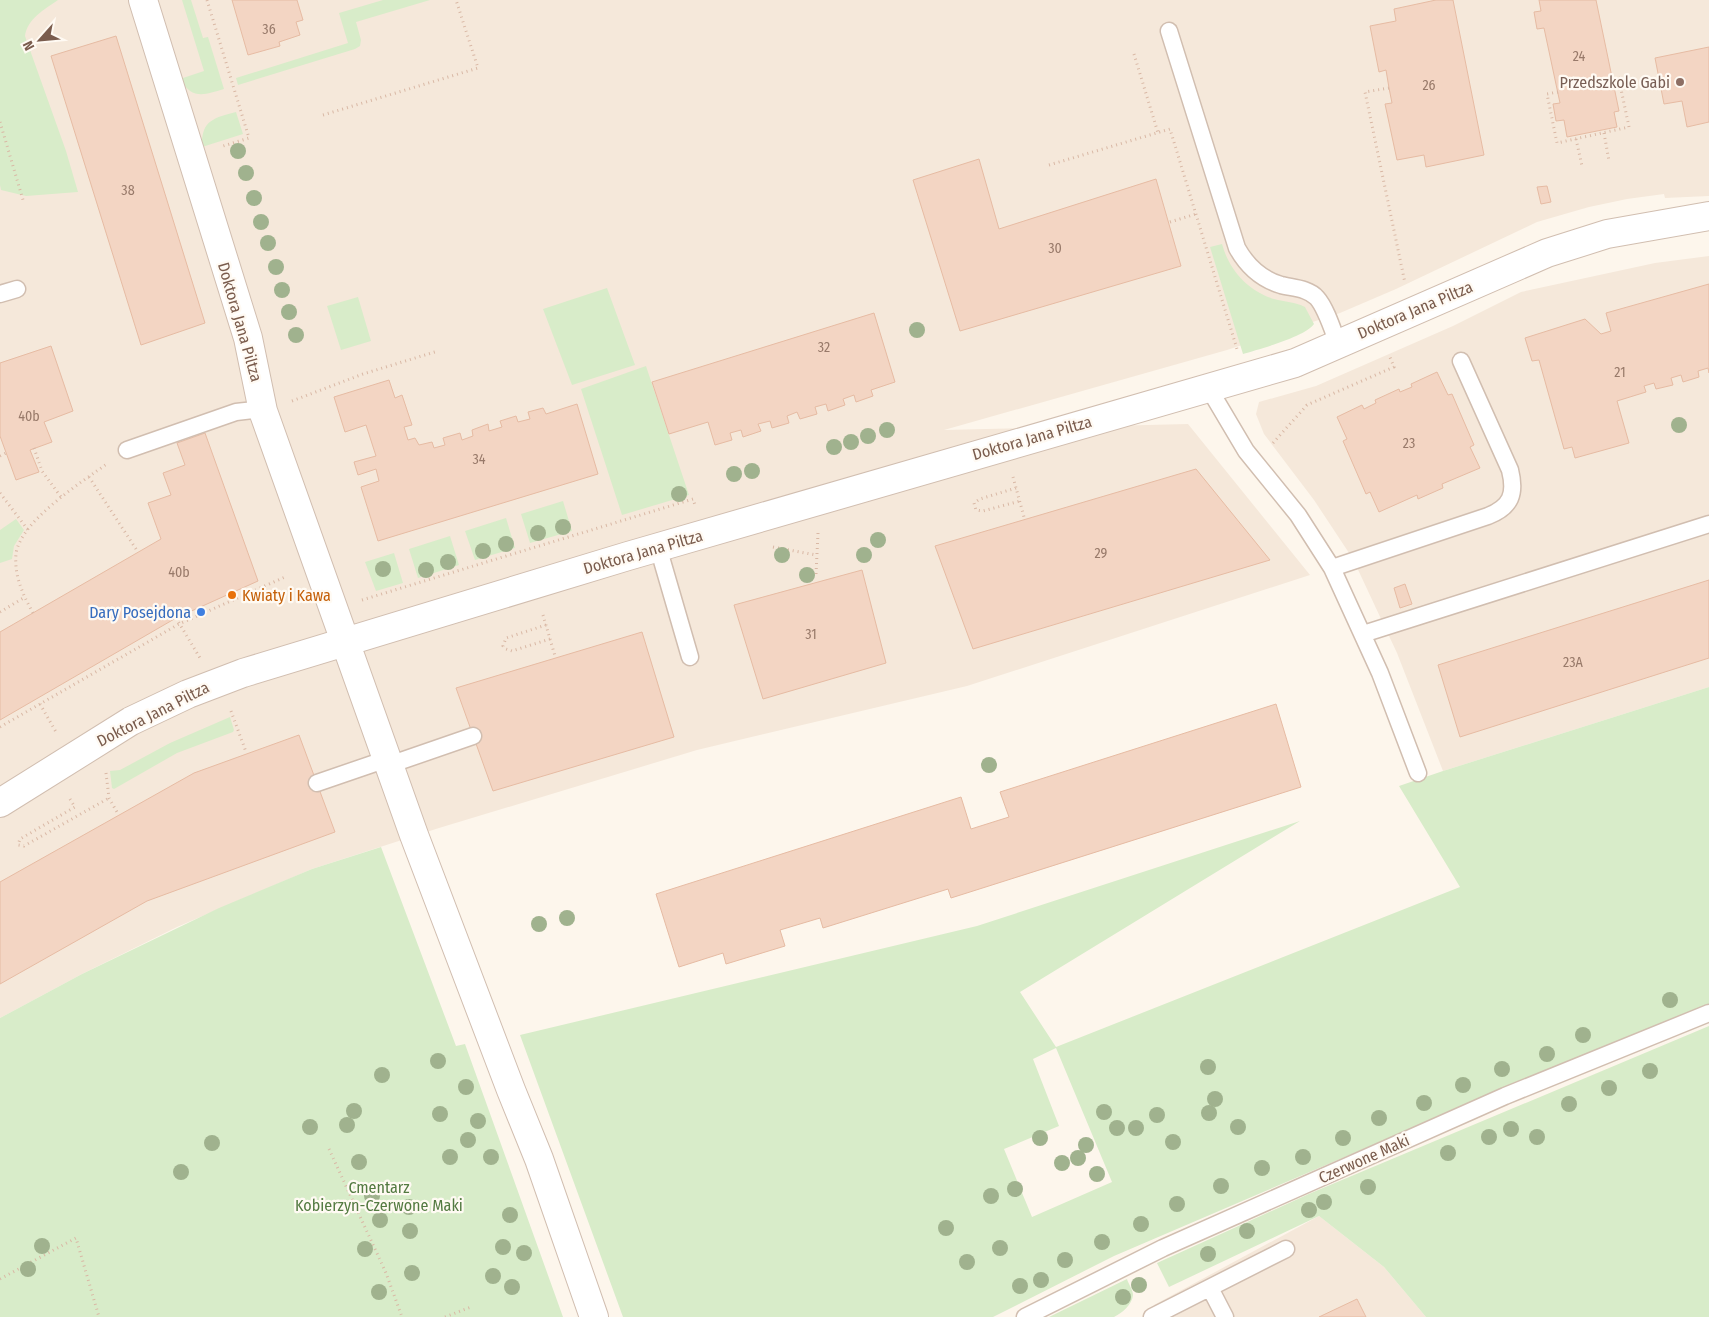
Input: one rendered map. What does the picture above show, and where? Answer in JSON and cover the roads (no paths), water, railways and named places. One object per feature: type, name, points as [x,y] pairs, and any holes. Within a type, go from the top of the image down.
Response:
[{"type":"street","name":"Doktora Jana Piltza","points":[[143,0],[248,338],[263,410],[414,835],[507,1081],[539,1159],[594,1317]]},
{"type":"street","name":"Doktora Jana Piltza","points":[[0,803],[131,721],[218,681],[658,547],[1295,363],[1547,253],[1607,234],[1709,216]]},
{"type":"lane","points":[[1169,31],[1237,248],[1248,265],[1263,277],[1302,290],[1317,298],[1338,344]]},
{"type":"lane","points":[[0,294],[17,289]]},
{"type":"lane","points":[[1332,568],[1488,516],[1504,508],[1510,502],[1513,482],[1510,470],[1461,361]]},
{"type":"lane","points":[[1208,387],[1246,452],[1298,515],[1332,568],[1380,673],[1418,773]]},
{"type":"lane","points":[[127,450],[236,412],[263,410]]},
{"type":"lane","points":[[1363,634],[1709,524]]},
{"type":"lane","points":[[658,547],[690,657]]},
{"type":"lane","points":[[317,783],[473,736]]},
{"type":"lane","name":"Czerwone Maki","points":[[1025,1317],[1163,1248],[1505,1096],[1709,1013]]},
{"type":"lane","points":[[1152,1317],[1286,1249]]},
{"type":"lane","points":[[1210,1288],[1225,1317]]},
{"type":"place","name":"Przedszkole Gabi","points":[[1680,82]]},
{"type":"place","name":"Kwiaty i Kawa","points":[[232,595]]},
{"type":"place","name":"Dary Posejdona","points":[[201,612]]},
{"type":"park label","name":"Cmentarz Kobierzyn-Czerwone Maki","points":[[379,1196]]}]
